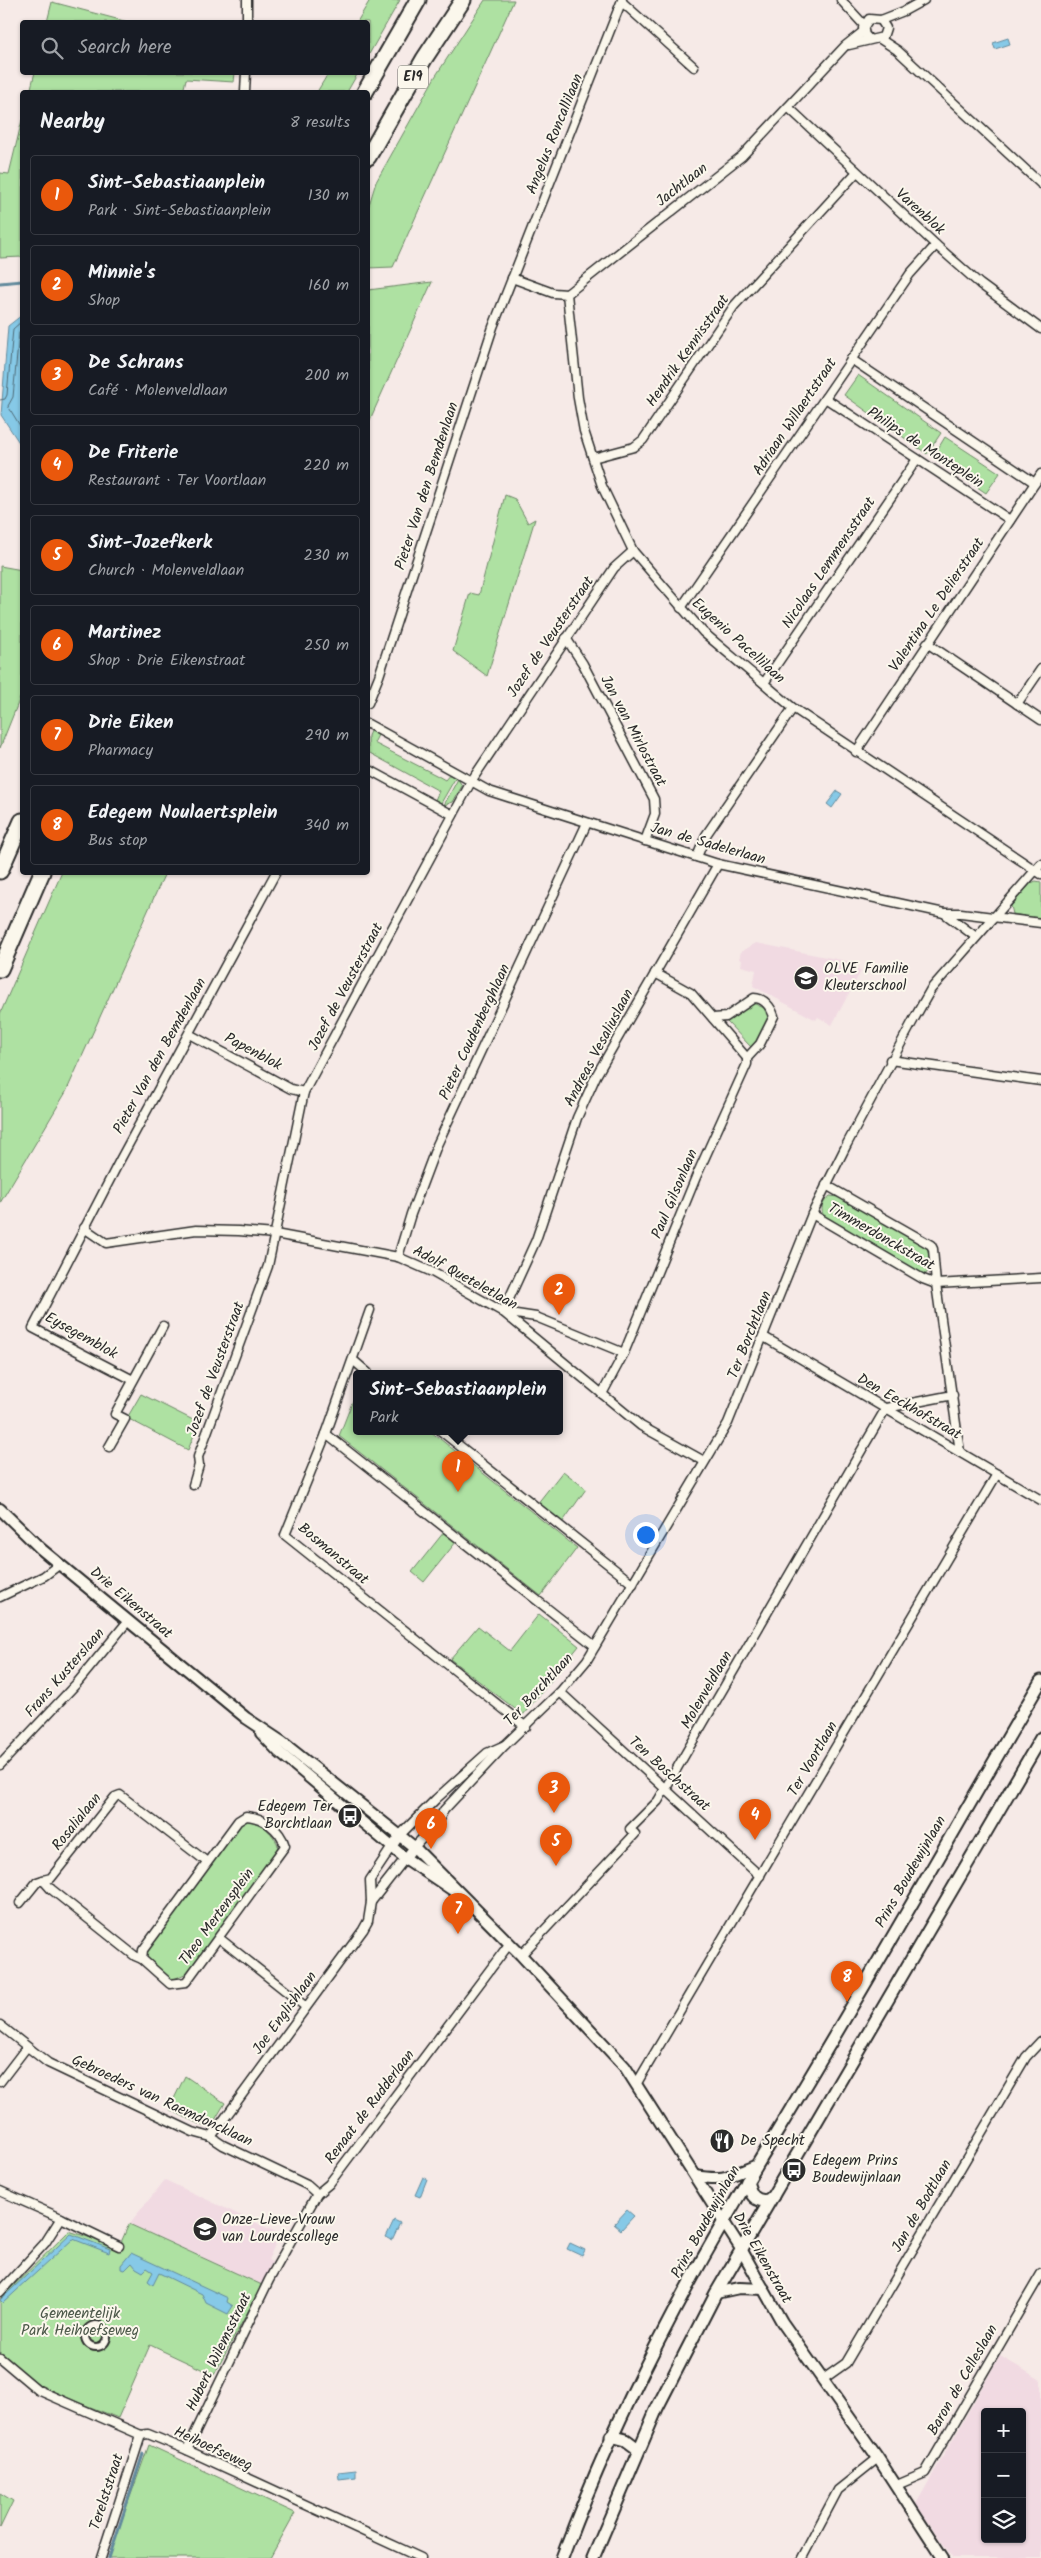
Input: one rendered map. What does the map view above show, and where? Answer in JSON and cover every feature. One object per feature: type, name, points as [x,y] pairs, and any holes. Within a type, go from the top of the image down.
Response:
[{"type":"highway","name":"E19","points":[[366,90],[418,0]]},
{"type":"highway","name":"E19","points":[[370,154],[424,59],[463,0]]},
{"type":"highway","points":[[0,871],[20,826]]},
{"type":"highway","points":[[0,969],[41,875]]},
{"type":"main road","name":"Prins Boudewijnlaan","points":[[562,2558],[611,2436],[672,2314],[754,2166],[1041,1681]]},
{"type":"main road","points":[[593,2558],[638,2449],[716,2293],[1041,1738]]},
{"type":"main road","points":[[747,2181],[752,2196],[756,2200],[768,2200],[773,2196]]},
{"type":"main road","points":[[611,2436],[626,2440],[638,2449]]},
{"type":"street","points":[[247,20],[248,0]]},
{"type":"street","points":[[866,25],[904,11],[924,0]]},
{"type":"street","points":[[622,1],[694,67]]},
{"type":"street","name":"Angelus Roncallilaan","points":[[512,278],[622,1]]},
{"type":"street","points":[[844,3],[866,25],[869,39]]},
{"type":"street","points":[[845,46],[884,34],[904,11]]},
{"type":"street","points":[[881,20],[884,34],[897,50],[1041,184]]},
{"type":"street","name":"Jachtlaan","points":[[567,294],[742,156],[866,25]]},
{"type":"street","points":[[245,90],[246,75]]},
{"type":"street","name":"Varenblok","points":[[788,107],[856,173],[980,284],[1041,329]]},
{"type":"street","name":"Hendrik Kennisstraat","points":[[593,458],[634,447],[643,440],[734,306],[856,173]]},
{"type":"street","name":"Adriaan Willaertstraat","points":[[681,608],[910,274],[936,245]]},
{"type":"street","points":[[512,278],[553,293],[567,294]]},
{"type":"street","name":"Pieter Van den Bemdenlaan","points":[[370,698],[380,676],[493,328],[512,278]]},
{"type":"street","name":"Eugenio Pacellilaan","points":[[567,294],[578,398],[593,458],[602,486],[633,551],[703,632],[793,708],[856,752],[1038,872]]},
{"type":"street","name":"Philips de Monteplein","points":[[851,359],[1035,483]]},
{"type":"street","name":"Philips de Monteplein","points":[[825,398],[1010,520]]},
{"type":"street","name":"Nicolaas Lemmensstraat","points":[[764,683],[918,459]]},
{"type":"street","name":"Valentina Le Delierstraat","points":[[856,752],[926,643],[1041,474]]},
{"type":"street","name":"Jozef de Veusterstraat","points":[[193,1485],[199,1465],[198,1457],[268,1266],[304,1092],[472,780],[614,568],[633,551]]},
{"type":"street","name":"Jan van Mirlostraat","points":[[566,638],[583,664],[654,799],[655,814],[645,841]]},
{"type":"street","points":[[926,643],[1041,720]]},
{"type":"street","points":[[1017,704],[1041,668]]},
{"type":"street","points":[[697,857],[706,835],[793,708]]},
{"type":"street","name":"Jan de Sadelerlaan","points":[[370,725],[489,791],[718,864],[944,913],[961,913],[1041,924]]},
{"type":"street","points":[[370,770],[453,815]]},
{"type":"street","name":"Pieter Coudenberghlaan","points":[[398,1257],[411,1214],[437,1145],[587,823]]},
{"type":"street","name":"Andreas Vesaliuslaan","points":[[503,1312],[536,1240],[560,1166],[588,1093],[718,864]]},
{"type":"street","name":"Ter Borchtlaan","points":[[405,1858],[505,1745],[526,1727],[582,1667],[728,1423],[812,1214],[890,1060],[931,989],[992,918],[1038,872],[1041,864]]},
{"type":"street","name":"Pieter Van den Bemdenlaan","points":[[71,1254],[274,875]]},
{"type":"street","name":"Jan de Sadelerlaan","points":[[944,913],[976,937]]},
{"type":"street","points":[[655,973],[691,994],[747,1058]]},
{"type":"street","name":"Paul Gilsonlaan","points":[[602,1394],[624,1354],[696,1177],[747,1064],[747,1058],[760,1044],[774,1016],[772,1009],[759,998],[754,998],[726,1017],[713,1018]]},
{"type":"street","name":"Papenblok","points":[[189,1034],[291,1089],[304,1092]]},
{"type":"street","points":[[890,1060],[1041,1081]]},
{"type":"street","name":"Timmerdonckstraat","points":[[826,1185],[931,1245],[934,1249],[936,1284],[960,1452]]},
{"type":"street","name":"Timmerdonckstraat","points":[[812,1214],[923,1279],[936,1284]]},
{"type":"street","name":"Adolf Queteletlaan","points":[[84,1228],[106,1243],[196,1230],[275,1234],[398,1257],[432,1272],[503,1312],[641,1426],[704,1461]]},
{"type":"street","name":"Eysegemblok","points":[[71,1254],[33,1328],[133,1380]]},
{"type":"street","points":[[936,1284],[1041,1278]]},
{"type":"street","name":"Bosmanstraat","points":[[370,1310],[326,1434],[285,1535],[526,1727]]},
{"type":"street","points":[[503,1312],[536,1317],[624,1354]]},
{"type":"street","points":[[108,1447],[125,1419],[115,1414],[163,1326]]},
{"type":"street","name":"Den Eeckhofstraat","points":[[764,1337],[1041,1500]]},
{"type":"street","points":[[352,1360],[364,1370]]},
{"type":"street","points":[[886,1408],[953,1395]]},
{"type":"street","name":"Molenveldlaan","points":[[521,1954],[635,1834],[630,1829],[658,1801],[666,1790],[886,1408]]},
{"type":"street","points":[[326,1434],[336,1439],[595,1646]]},
{"type":"street","points":[[446,1435],[633,1584]]},
{"type":"street","name":"Ter Voortlaan","points":[[637,2083],[996,1474]]},
{"type":"street","name":"Drie Eikenstraat","points":[[0,1509],[41,1549],[246,1718],[282,1742],[400,1835],[454,1884],[462,1896]]},
{"type":"street","points":[[0,1598],[44,1576],[60,1564]]},
{"type":"street","name":"Frans Kusterslaan","points":[[0,1765],[78,1683],[128,1621]]},
{"type":"street","name":"Ten Boschstraat","points":[[560,1692],[760,1876]]},
{"type":"street","name":"Drie Eikenstraat","points":[[246,1718],[279,1752],[405,1858],[462,1896],[521,1954],[626,2067],[742,2249],[782,2322],[897,2485],[943,2558]]},
{"type":"street","name":"Ter Borchtlaan","points":[[392,1847],[400,1835],[436,1798],[487,1753],[505,1745]]},
{"type":"street","name":"Rosalialaan","points":[[20,1903],[37,1882],[51,1878],[115,1798],[120,1795],[207,1862]]},
{"type":"street","name":"Theo Mertensplein","points":[[246,1816],[258,1817],[282,1838],[285,1846],[219,1938],[186,1982],[178,1985],[170,1984],[142,1959],[143,1950],[238,1821],[246,1816]]},
{"type":"street","name":"Joe Englishlaan","points":[[211,2137],[363,1930],[368,1921],[371,1902],[370,1880],[392,1847]]},
{"type":"street","name":"Joe Englishlaan","points":[[371,1902],[405,1858]]},
{"type":"street","points":[[43,1880],[66,1902],[135,1956],[142,1959]]},
{"type":"street","points":[[219,1938],[306,2007]]},
{"type":"street","name":"Renaat de Rudderlaan","points":[[263,2293],[317,2194],[329,2184],[510,1943]]},
{"type":"street","name":"Gebroeders van Raemdoncklaan","points":[[0,2025],[26,2048],[48,2063],[193,2132],[211,2137],[223,2145],[307,2185],[317,2194]]},
{"type":"street","name":"Jan de Bodtlaan","points":[[822,2380],[846,2363],[1026,2057],[1041,2042]]},
{"type":"street","points":[[0,2082],[26,2048]]},
{"type":"street","points":[[695,2176],[715,2180],[754,2166]]},
{"type":"street","points":[[0,2191],[119,2246]]},
{"type":"street","points":[[0,2292],[45,2244],[61,2218]]},
{"type":"street","name":"Baron de Celleslaan","points":[[897,2485],[925,2473],[1041,2274]]},
{"type":"street","points":[[716,2293],[739,2288],[764,2288]]},
{"type":"street","name":"Hubert Wilemsstraat","points":[[187,2450],[263,2293]]},
{"type":"street","name":"Heihoefseweg","points":[[0,2358],[38,2390],[141,2435],[148,2434],[187,2450],[421,2558]]},
{"type":"street","name":"Terelststraat","points":[[101,2558],[141,2435]]},
{"type":"street","points":[[802,2558],[838,2490],[878,2458]]},
{"type":"shaded area","name":"OLVE Familie Kleuterschool","points":[[756,943],[846,961],[861,971],[832,1025],[818,1017],[816,1020],[753,986],[756,970],[741,966],[742,960],[739,959],[741,952]]},
{"type":"shaded area","name":"Onze-Lieve-Vrouw van Lourdescollege","points":[[165,2180],[280,2234],[268,2260],[272,2262],[262,2285],[129,2224]]},
{"type":"shaded area","points":[[1000,2356],[1041,2380],[1041,2558],[953,2558],[916,2504]]},
{"type":"green space","points":[[370,0],[400,0],[370,52],[370,20],[358,20]]},
{"type":"green space","points":[[485,0],[514,0],[393,267],[370,268],[370,202],[376,182],[435,77]]},
{"type":"green space","points":[[52,2],[120,20],[48,20]]},
{"type":"green space","points":[[34,75],[235,75],[234,82],[186,79],[183,90],[30,90]]},
{"type":"green space","points":[[327,75],[357,75],[348,90],[318,90]]},
{"type":"green space","points":[[20,128],[20,257],[0,258],[0,173],[9,174]]},
{"type":"green space","points":[[432,282],[370,420],[370,290]]},
{"type":"green space","points":[[858,375],[941,433],[927,454],[844,395]]},
{"type":"green space","points":[[945,437],[1000,473],[986,493],[933,457]]},
{"type":"green space","points":[[505,495],[515,499],[528,523],[535,519],[487,676],[453,651],[470,593],[479,595]]},
{"type":"green space","points":[[0,566],[20,570],[20,698],[0,748]]},
{"type":"green space","points":[[370,731],[378,735],[374,743],[445,780],[451,773],[456,777],[441,803],[435,800],[439,791],[370,753]]},
{"type":"green space","points":[[458,779],[462,786],[453,802],[444,805]]},
{"type":"green space","points":[[61,875],[164,875],[66,1092],[0,1203],[0,1014]]},
{"type":"green space","points":[[1041,882],[1041,919],[1013,914],[1011,906],[1031,883]]},
{"type":"green space","points":[[753,1003],[764,1008],[769,1020],[757,1044],[752,1048],[726,1021],[748,1004]]},
{"type":"green space","points":[[830,1196],[839,1197],[926,1247],[931,1270],[924,1275],[826,1219],[822,1207]]},
{"type":"green space","points":[[141,1394],[199,1423],[188,1450],[127,1418]]},
{"type":"green space","points":[[353,1400],[353,1435],[435,1435],[577,1548],[541,1596],[339,1436]]},
{"type":"green space","points":[[563,1471],[586,1489],[562,1523],[537,1504]]},
{"type":"green space","points":[[444,1532],[456,1542],[424,1582],[412,1572]]},
{"type":"green space","points":[[539,1614],[579,1646],[523,1715],[450,1659],[478,1626],[510,1651]]},
{"type":"green space","points":[[245,1821],[256,1822],[269,1831],[278,1845],[276,1854],[189,1972],[172,1980],[147,1960],[146,1953],[238,1826]]},
{"type":"green space","points":[[185,2076],[225,2103],[212,2125],[205,2127],[169,2109]]},
{"type":"green space","name":"Gemeentelijk Park Heihoefseweg","points":[[129,2224],[262,2285],[214,2375],[150,2345],[118,2418],[40,2385],[12,2366],[0,2354],[0,2299],[69,2231],[119,2247]]},
{"type":"green space","points":[[149,2445],[295,2513],[270,2558],[108,2558]]},
{"type":"green space","points":[[0,2493],[13,2501],[0,2528]]},
{"type":"water","points":[[1008,38],[1010,44],[995,49],[993,43]]},
{"type":"water","points":[[20,317],[20,444],[1,415],[8,326]]},
{"type":"water","points":[[837,791],[842,794],[832,808],[827,804]]},
{"type":"water","points":[[423,2177],[427,2179],[420,2197],[415,2195]]},
{"type":"water","points":[[627,2210],[634,2216],[621,2230],[614,2224]]},
{"type":"water","points":[[394,2220],[400,2223],[392,2240],[386,2237]]},
{"type":"water","points":[[71,2234],[110,2249],[109,2253],[73,2239],[3,2303],[0,2300]]},
{"type":"water","points":[[570,2243],[585,2250],[582,2256],[567,2249]]},
{"type":"water","points":[[131,2253],[228,2298],[227,2302],[233,2306],[228,2314],[206,2303],[202,2294],[159,2273],[153,2285],[148,2281],[153,2272],[147,2268],[143,2272],[132,2263],[125,2270],[121,2269],[121,2265]]},
{"type":"water","points":[[356,2470],[356,2477],[339,2479],[338,2472]]},
{"type":"waterway","points":[[0,283],[20,281]]},
{"type":"waterway","points":[[109,2558],[143,2454]]},
{"type":"place","name":"OLVE Familie Kleuterschool","points":[[806,978]]},
{"type":"place","name":"Minnie's","points":[[559,1315]]},
{"type":"place","name":"Sint-Sebastiaanplein","points":[[458,1492]]},
{"type":"place","name":"De Schrans","points":[[554,1813]]},
{"type":"place","name":"Edegem Ter Borchtlaan","points":[[350,1816]]},
{"type":"place","name":"De Friterie","points":[[755,1840]]},
{"type":"place","name":"Martinez","points":[[431,1849]]},
{"type":"place","name":"Sint-Jozefkerk","points":[[556,1866]]},
{"type":"place","name":"Drie Eiken","points":[[458,1934]]},
{"type":"place","name":"Edegem Noulaertsplein","points":[[847,2002]]},
{"type":"place","name":"De Specht","points":[[722,2141]]},
{"type":"place","name":"Edegem Prins Boudewijnlaan","points":[[794,2170]]},
{"type":"place","name":"Onze-Lieve-Vrouw van Lourdescollege","points":[[205,2229]]}]
